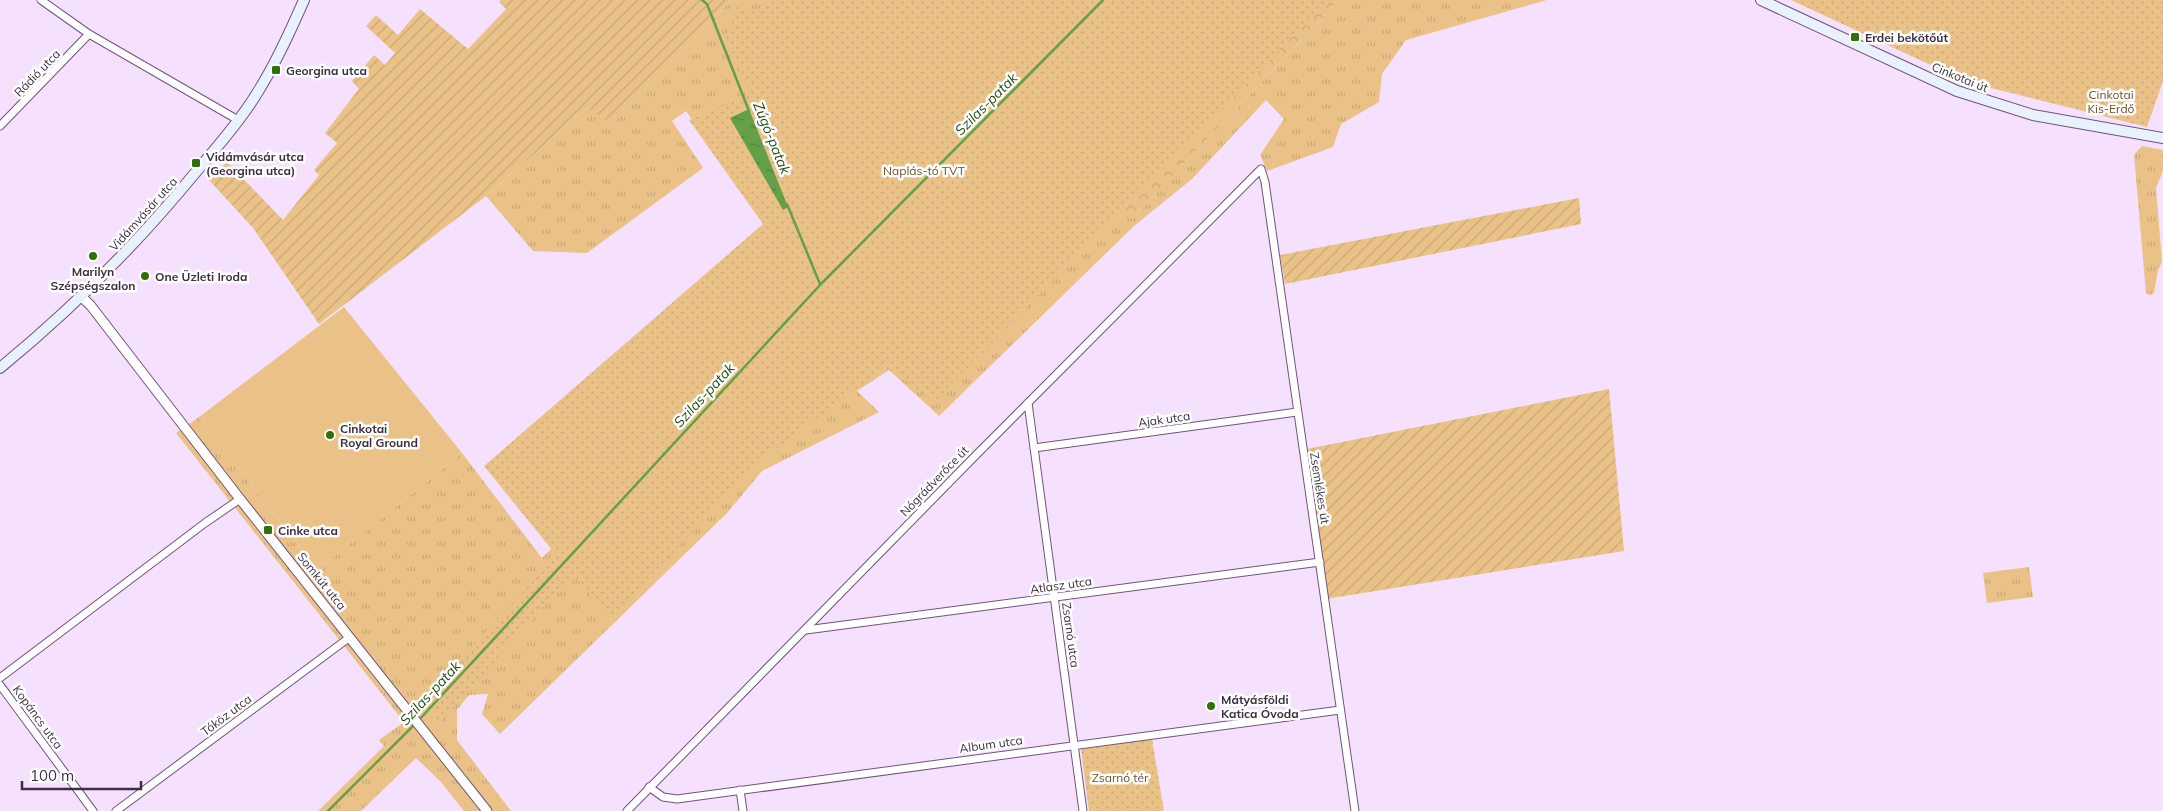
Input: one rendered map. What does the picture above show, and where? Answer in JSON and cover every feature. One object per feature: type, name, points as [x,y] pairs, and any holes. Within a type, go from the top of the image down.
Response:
[{"type":"main road","name":"Vidámvásár utca","points":[[0,368],[82,297],[156,220],[238,120],[267,76],[304,0]]},
{"type":"main road","name":"Cinkotai út","points":[[1761,0],[1956,91],[2032,115],[2163,138]]},
{"type":"street","points":[[41,0],[89,34],[238,120]]},
{"type":"street","name":"Rádió utca","points":[[0,126],[89,34]]},
{"type":"street","name":"Nógrádverőce út","points":[[627,811],[1261,169]]},
{"type":"street","name":"Zsemlékes út","points":[[1261,169],[1265,182],[1296,412],[1320,562],[1355,811]]},
{"type":"street","name":"Somkút utca","points":[[82,297],[487,811]]},
{"type":"street","name":"Zsarnó utca","points":[[1028,403],[1083,811]]},
{"type":"street","name":"Ajak utca","points":[[1034,448],[1296,412]]},
{"type":"street","points":[[0,678],[240,498]]},
{"type":"street","name":"Atlasz utca","points":[[805,630],[1320,562]]},
{"type":"street","name":"Tóköz utca","points":[[116,811],[350,637]]},
{"type":"street","name":"Kopáncs utca","points":[[0,684],[94,811]]},
{"type":"street","name":"Album utca","points":[[649,787],[669,799],[1340,710]]},
{"type":"street","points":[[740,790],[743,811]]},
{"type":"green space","points":[[501,0],[731,0],[612,124],[587,108],[486,196],[319,324],[253,228],[209,180],[227,162],[283,220],[319,175],[314,170],[337,143],[325,133],[359,89],[352,81],[374,55],[385,65],[395,53],[366,26],[376,15],[398,35],[420,9],[468,49],[506,9],[499,2]]},
{"type":"green space","points":[[731,0],[915,0],[737,182],[686,111],[672,121],[703,168],[587,253],[533,251],[486,196],[587,108],[612,124]]},
{"type":"green space","name":"Naplás-tó TVT","points":[[775,0],[1328,0],[934,402],[887,366],[762,459],[610,619],[573,574],[439,723],[425,696],[557,556],[484,466],[763,224],[689,120],[751,94],[726,39],[737,7],[758,13]]},
{"type":"green space","points":[[1259,0],[1339,0],[1132,219],[1120,206]]},
{"type":"green space","points":[[1339,0],[1547,0],[1406,40],[1382,74],[1379,102],[1341,124],[1333,147],[1267,171],[1260,155],[1284,119],[1266,100],[1192,179],[1134,226],[939,416],[889,370],[857,391],[879,412],[762,471],[728,512],[500,734],[482,714],[488,694],[469,695],[457,710],[457,740],[511,811],[464,811],[441,782],[416,758],[361,811],[318,811],[384,746],[379,740],[404,722],[176,433],[199,417],[317,570],[462,453],[542,558],[826,269],[1016,61],[1132,219]]},
{"type":"green space","name":"Cinkotai Kis-Erdő","points":[[1791,0],[2163,0],[2163,81],[2147,127],[1967,82]]},
{"type":"green space","points":[[2142,146],[2163,150],[2163,171],[2156,188],[2162,262],[2158,270],[2154,293],[2150,295],[2146,293],[2134,155]]},
{"type":"green space","points":[[1579,198],[1581,224],[1285,284],[1280,255]]},
{"type":"green space","name":"Cinkotai Royal Ground","points":[[344,307],[462,453],[317,570],[199,417]]},
{"type":"green space","points":[[1609,389],[1624,551],[1326,599],[1307,449]]},
{"type":"green space","points":[[2029,567],[2033,597],[1987,603],[1983,573]]},
{"type":"green space","name":"Zsarnó tér","points":[[1152,739],[1164,811],[1089,811],[1081,749]]},
{"type":"water","points":[[749,109],[788,207],[783,210],[730,118]]},
{"type":"waterway","name":"Zúgó-patak","points":[[702,0],[707,4],[749,111]]},
{"type":"waterway","name":"Szilas-patak","points":[[419,720],[820,285],[1103,0]]},
{"type":"waterway","name":"Zúgó-patak","points":[[787,204],[820,284]]},
{"type":"waterway","name":"Szilas-patak","points":[[328,811],[415,724]]},
{"type":"place","name":"Erdei bekötőút","points":[[1855,37]]},
{"type":"place","name":"Georgina utca","points":[[276,70]]},
{"type":"place","name":"Vidámvásár utca (Georgina utca)","points":[[196,163]]},
{"type":"place","name":"Marilyn Szépségszalon","points":[[93,256]]},
{"type":"place","name":"One Üzleti Iroda","points":[[145,276]]},
{"type":"place","name":"Cinkotai Royal Ground","points":[[330,435]]},
{"type":"place","name":"Cinke utca","points":[[268,530]]},
{"type":"place","name":"Mátyásföldi Katica Óvoda","points":[[1211,706]]}]
